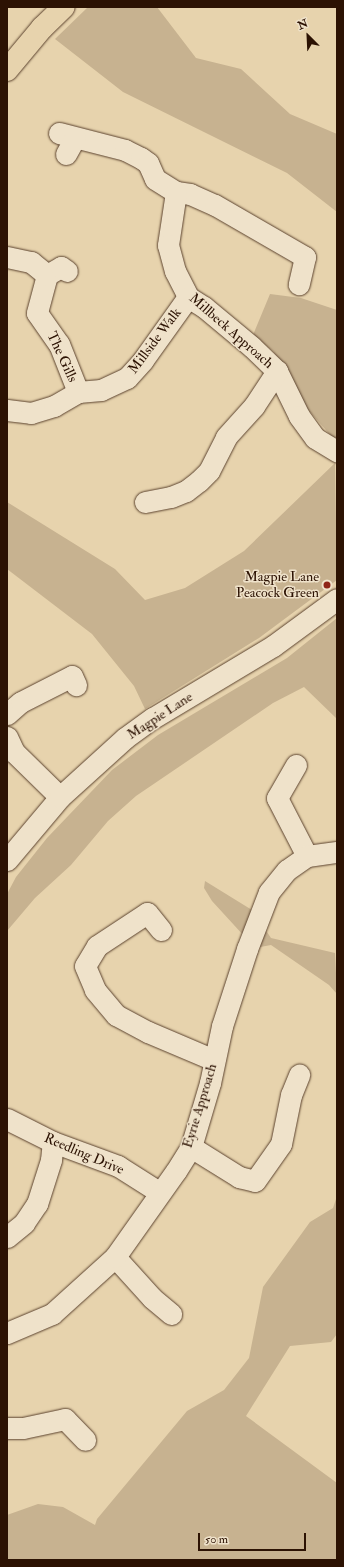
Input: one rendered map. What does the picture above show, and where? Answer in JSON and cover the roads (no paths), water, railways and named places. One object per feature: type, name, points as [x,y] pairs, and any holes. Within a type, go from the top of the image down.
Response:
[{"type":"main road","points":[[7,70],[42,28],[64,7]]},
{"type":"street","points":[[67,142],[125,150],[148,163],[155,180],[176,192],[190,194],[215,205],[305,257],[299,284]]},
{"type":"street","name":"Millbeck Approach","points":[[176,192],[168,245],[175,271],[188,298],[204,307],[252,347],[276,371],[299,416],[315,438],[337,451]]},
{"type":"street","points":[[7,257],[31,262],[47,275],[61,267],[67,271]]},
{"type":"street","name":"The Gills","points":[[47,275],[37,312],[59,344],[78,392]]},
{"type":"street","name":"Millside Walk","points":[[7,410],[31,413],[54,406],[78,392],[101,390],[127,378],[143,360],[188,298]]},
{"type":"street","points":[[145,502],[171,497],[186,490],[199,481],[209,471],[226,437],[254,406],[276,371]]},
{"type":"street","name":"Magpie Lane","points":[[7,860],[60,797],[130,734],[273,646],[337,599]]},
{"type":"street","points":[[7,714],[21,702],[72,676],[76,685]]},
{"type":"street","points":[[7,737],[14,752],[60,797]]},
{"type":"street","points":[[296,765],[273,799],[307,856]]},
{"type":"street","name":"Eyrie Approach","points":[[7,1333],[52,1314],[115,1257],[191,1146],[222,1026],[247,949],[269,892],[287,870],[307,856],[337,852]]},
{"type":"street","points":[[161,930],[147,913],[97,946],[85,966],[95,990],[116,1015],[148,1032],[214,1060]]},
{"type":"street","points":[[191,1146],[239,1177],[259,1186],[282,1144],[291,1095],[299,1075]]},
{"type":"street","name":"Reedling Drive","points":[[7,1119],[53,1142],[118,1166],[159,1192]]},
{"type":"street","points":[[7,1237],[24,1223],[37,1204],[51,1160],[53,1142]]},
{"type":"street","points":[[115,1257],[152,1298],[171,1314]]},
{"type":"street","points":[[7,1428],[23,1428],[65,1419],[85,1440]]},
{"type":"place","name":"Magpie Lane Peacock Green","points":[[327,585]]}]
